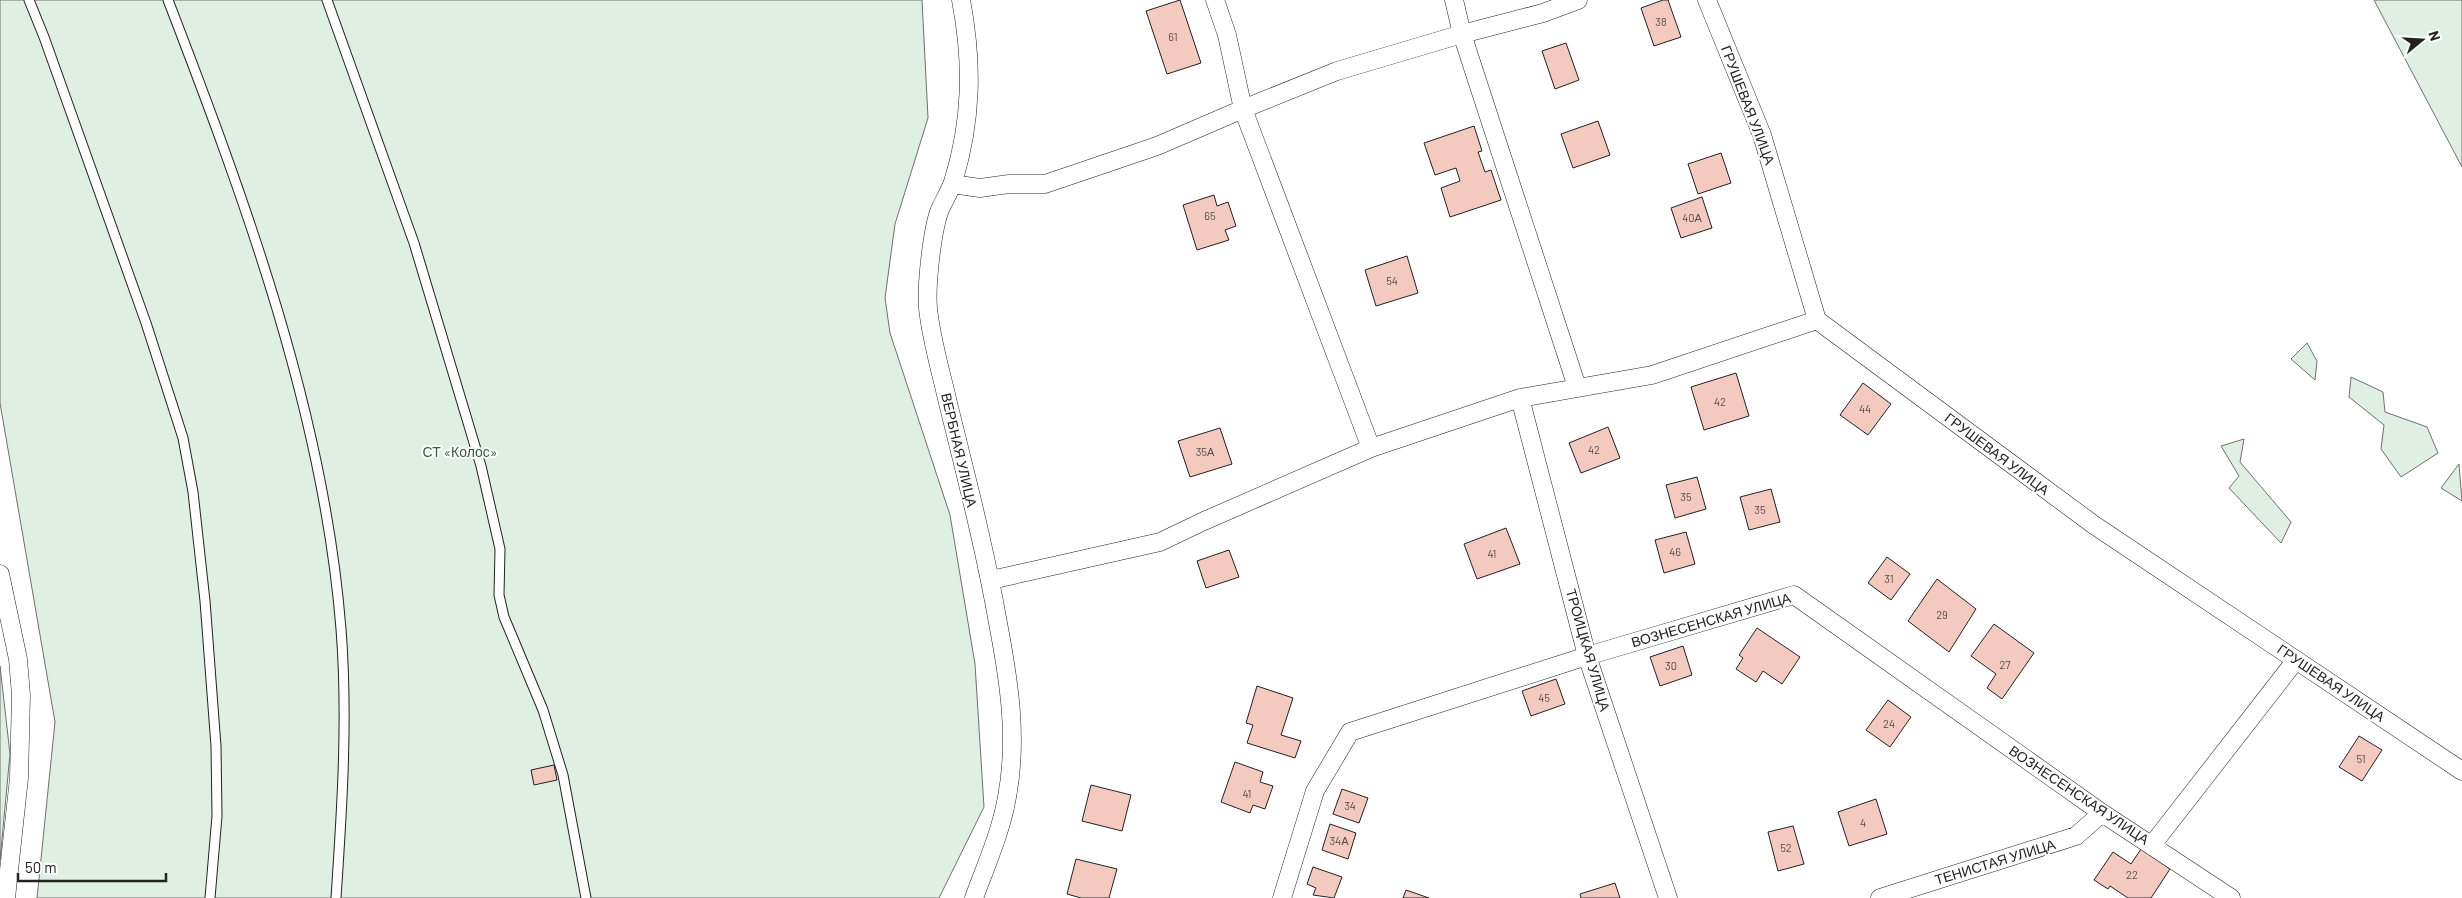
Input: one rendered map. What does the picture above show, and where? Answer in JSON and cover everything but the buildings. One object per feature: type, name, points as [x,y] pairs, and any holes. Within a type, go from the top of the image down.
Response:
[{"type":"street","name":"ВЕРБНАЯ УЛИЦА","points":[[961,0],[966,29],[970,87],[965,132],[952,184],[938,213],[932,249],[928,306],[940,371],[990,580],[1011,693],[1013,744],[1007,798],[994,846],[974,898]]},
{"type":"street","points":[[1215,0],[1227,35],[1243,108],[1371,448]]},
{"type":"street","points":[[1454,0],[1462,34],[1576,387]]},
{"type":"street","points":[[952,184],[980,188],[1009,184],[1045,184],[1157,146],[1243,108],[1337,71],[1462,34],[1543,13],[1578,0]]},
{"type":"street","name":"ГРУШЕВАЯ УЛИЦА","points":[[1707,0],[1762,135],[1818,320],[2094,525],[2462,771]]},
{"type":"street","points":[[990,580],[1160,542],[1371,448],[1520,398],[1652,375],[1818,320]]},
{"type":"street","name":"ТРОИЦКАЯ УЛИЦА","points":[[1520,398],[1587,656],[1668,898]]},
{"type":"street","points":[[0,574],[18,659],[22,695],[18,778],[6,898]]},
{"type":"street","name":"ВОЗНЕСЕНСКАЯ УЛИЦА","points":[[1282,898],[1315,791],[1350,732],[1587,656],[1794,595],[2102,813],[2230,898]]},
{"type":"street","points":[[2152,845],[2296,660]]},
{"type":"street","name":"ТЕНИСТАЯ УЛИЦА","points":[[1880,898],[2076,836],[2102,813]]},
{"type":"lane","points":[[29,0],[44,37],[139,304],[183,438],[193,492],[205,601],[216,746],[217,816],[210,898]]},
{"type":"lane","points":[[168,0],[250,224],[314,444],[329,525],[341,629],[344,783],[336,898]]},
{"type":"lane","points":[[327,0],[414,243],[480,466],[500,549],[499,594],[504,617],[543,710],[562,775],[586,898]]},
{"type":"green space","name":"СТ «Колос»","points":[[0,0],[922,0],[928,118],[895,224],[885,298],[890,333],[950,515],[975,664],[984,807],[939,898],[37,898],[55,722],[0,403]]},
{"type":"green space","points":[[2374,0],[2462,0],[2462,167]]},
{"type":"green space","points":[[2307,343],[2317,361],[2315,380],[2291,359]]},
{"type":"green space","points":[[2351,377],[2383,392],[2385,412],[2427,427],[2438,453],[2401,477],[2381,449],[2384,425],[2349,397]]},
{"type":"green space","points":[[2244,439],[2240,462],[2291,522],[2281,543],[2229,488],[2239,476],[2221,446]]},
{"type":"green space","points":[[2459,464],[2462,501],[2441,488]]},
{"type":"green space","points":[[0,666],[10,754],[0,860]]}]
